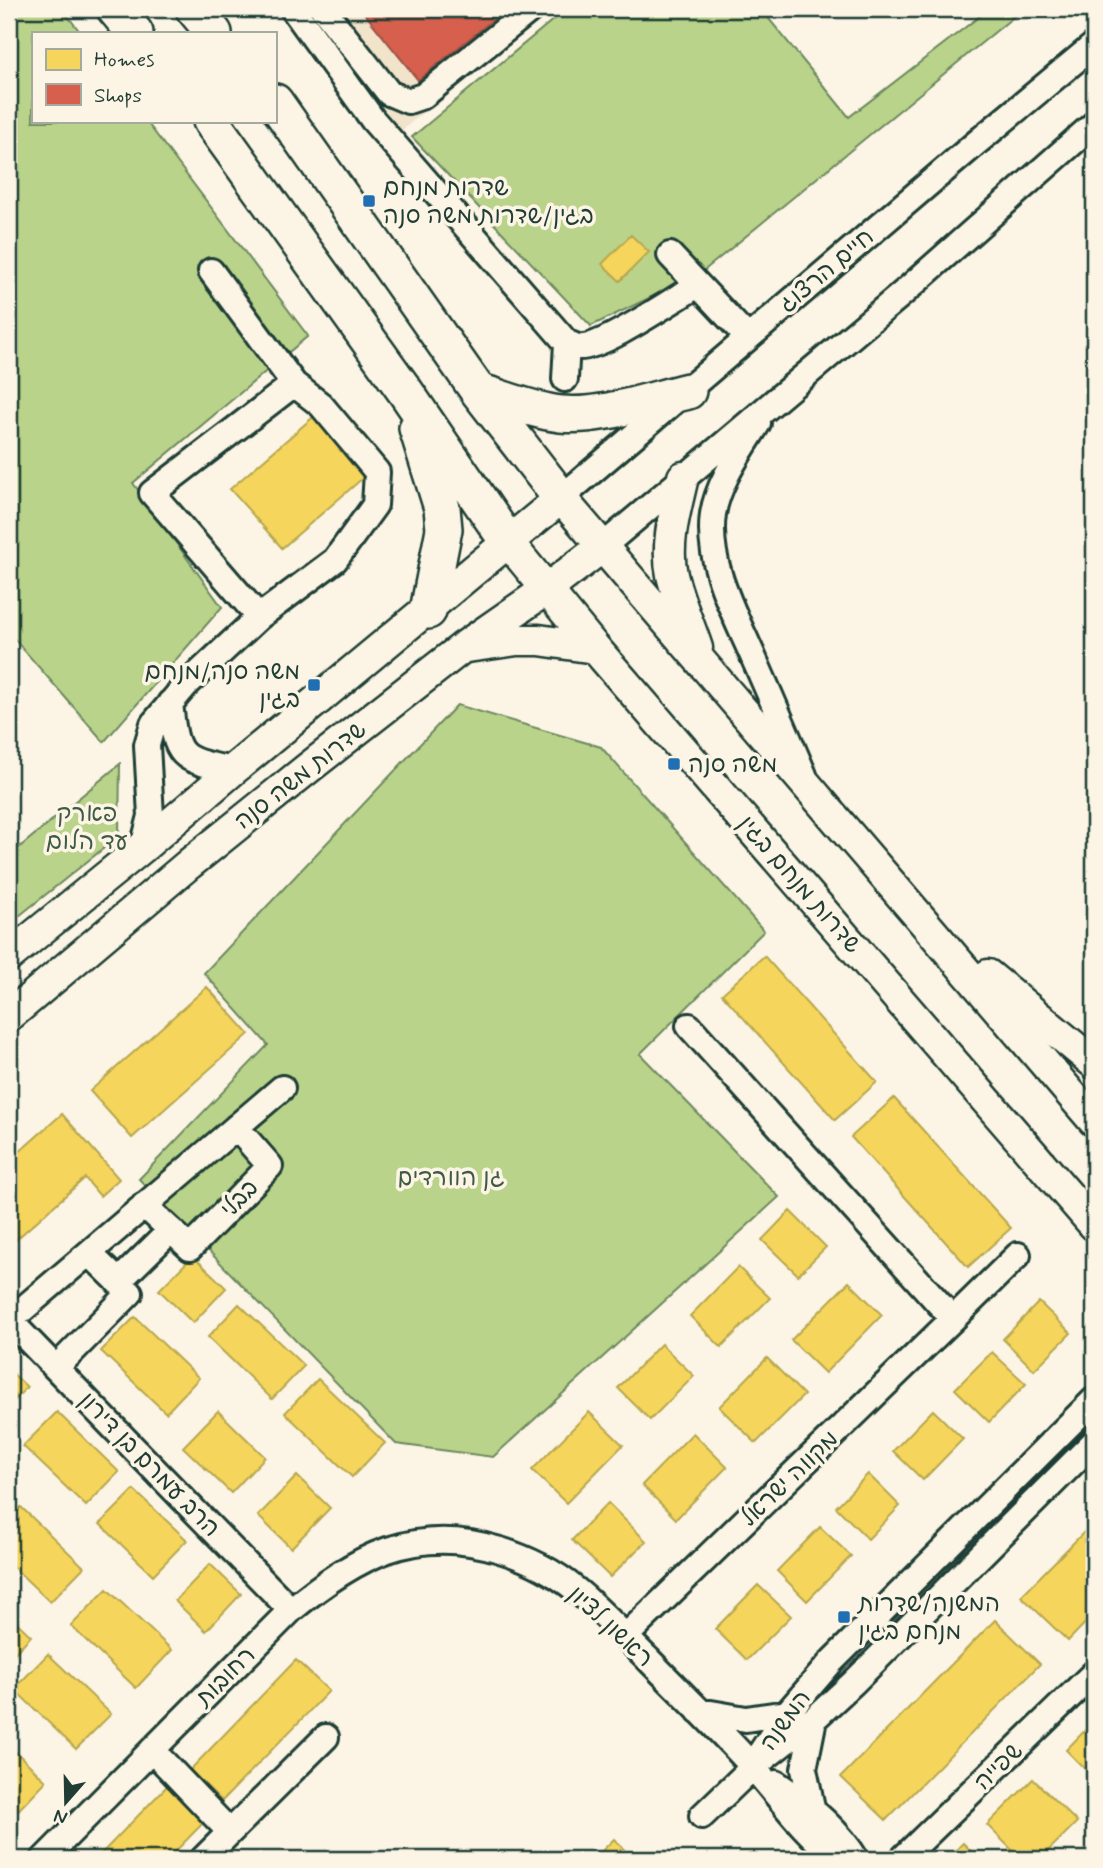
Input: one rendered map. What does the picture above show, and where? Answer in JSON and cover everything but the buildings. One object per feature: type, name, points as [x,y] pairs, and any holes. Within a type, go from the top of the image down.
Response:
[{"type":"highway","points":[[114,9],[134,32]]},
{"type":"highway","points":[[131,9],[147,32]]},
{"type":"highway","points":[[194,9],[213,32]]},
{"type":"highway","points":[[216,9],[231,32]]},
{"type":"highway","points":[[279,110],[478,391],[561,498]]},
{"type":"highway","points":[[213,124],[405,391],[508,542]]},
{"type":"highway","points":[[405,391],[442,508],[444,529],[428,611]]},
{"type":"highway","points":[[478,391],[562,414],[620,407],[688,391]]},
{"type":"main road","points":[[683,477],[674,520],[670,559],[672,575],[703,665]]},
{"type":"main road","name":"שדרות משה סנה","points":[[9,956],[144,847],[561,498]]},
{"type":"main road","points":[[561,498],[1094,1121]]},
{"type":"main road","name":"שדרות מנחם בגין","points":[[508,542],[595,648],[1094,1225]]},
{"type":"main road","name":"שדרות משה סנה","points":[[9,1016],[189,864],[462,648],[602,547]]},
{"type":"main road","points":[[462,648],[517,640],[539,640],[595,648]]},
{"type":"main road","points":[[928,926],[1094,1063]]},
{"type":"street","points":[[293,9],[373,120],[568,343],[578,347],[589,345],[617,334],[698,285]]},
{"type":"street","points":[[323,9],[388,93],[408,101],[433,89],[531,9]]},
{"type":"street","name":"חיים הרצוג","points":[[561,498],[1094,45]]},
{"type":"street","points":[[602,547],[903,293],[1094,124]]},
{"type":"street","points":[[670,256],[748,338]]},
{"type":"street","points":[[144,847],[151,816],[147,745],[153,723],[185,686],[259,617],[335,560],[375,505],[377,472],[321,405],[294,384],[211,271]]},
{"type":"street","points":[[565,379],[568,343]]},
{"type":"street","points":[[259,617],[152,493],[294,384]]},
{"type":"street","points":[[767,408],[720,490],[713,512],[712,535],[715,556],[730,602],[810,790]]},
{"type":"street","points":[[170,704],[173,737],[180,752],[197,762],[233,770]]},
{"type":"street","points":[[689,1026],[953,1319]]},
{"type":"street","points":[[9,1320],[282,1088]]},
{"type":"street","name":"בבלי","points":[[144,1205],[190,1248],[270,1166],[236,1127]]},
{"type":"street","points":[[118,1282],[171,1230]]},
{"type":"street","points":[[57,1367],[130,1293],[89,1253]]},
{"type":"street","name":"מקווה ישראל","points":[[625,1637],[1018,1255]]},
{"type":"street","name":"הרב עמרם בן דירון","points":[[9,1320],[291,1610]]},
{"type":"street","name":"המשנה","points":[[752,1767],[787,1713],[841,1651],[1094,1400]]},
{"type":"street","name":"המשנה","points":[[752,1767],[814,1719],[862,1674],[1094,1442]]},
{"type":"street","name":"ראשון לציון","points":[[437,1539],[482,1545],[517,1555],[575,1589],[698,1710],[752,1767],[790,1814],[838,1859]]},
{"type":"street","name":"רחובות","points":[[44,1859],[291,1610],[326,1581],[366,1558],[404,1545],[437,1539]]},
{"type":"street","name":"שפייה","points":[[901,1859],[1094,1673]]},
{"type":"street","points":[[698,1710],[746,1719],[787,1713]]},
{"type":"street","points":[[813,1811],[804,1769],[814,1719]]},
{"type":"street","points":[[203,1859],[326,1737]]},
{"type":"street","points":[[152,1750],[230,1832]]},
{"type":"street","points":[[702,1816],[752,1767]]},
{"type":"street","name":"ראשון לציון","points":[[752,1767],[813,1811],[841,1839],[856,1859]]},
{"type":"shaded area","points":[[310,9],[548,9],[401,131]]},
{"type":"green space","points":[[9,9],[62,9],[80,32],[32,32],[32,122],[147,122],[308,336],[133,483],[222,607],[104,742],[9,633]]},
{"type":"green space","points":[[566,9],[761,9],[849,117],[989,9],[1023,9],[701,273],[591,326],[412,137]]},
{"type":"green space","name":"גן הוורדים","points":[[457,705],[601,747],[764,931],[640,1054],[779,1197],[493,1457],[396,1444],[139,1179],[268,1045],[204,973]]},
{"type":"green space","name":"פארק עד הלום","points":[[120,764],[119,836],[9,924],[9,856]]},
{"type":"place","name":"שדרות מנחם בגין/שדרות משה סנה","points":[[369,201]]},
{"type":"place","name":"משה סנה/מנחם בגין","points":[[314,685]]},
{"type":"place","name":"משה סנה","points":[[674,764]]},
{"type":"place","name":"המשנה/שדרות מנחם בגין","points":[[844,1617]]}]
